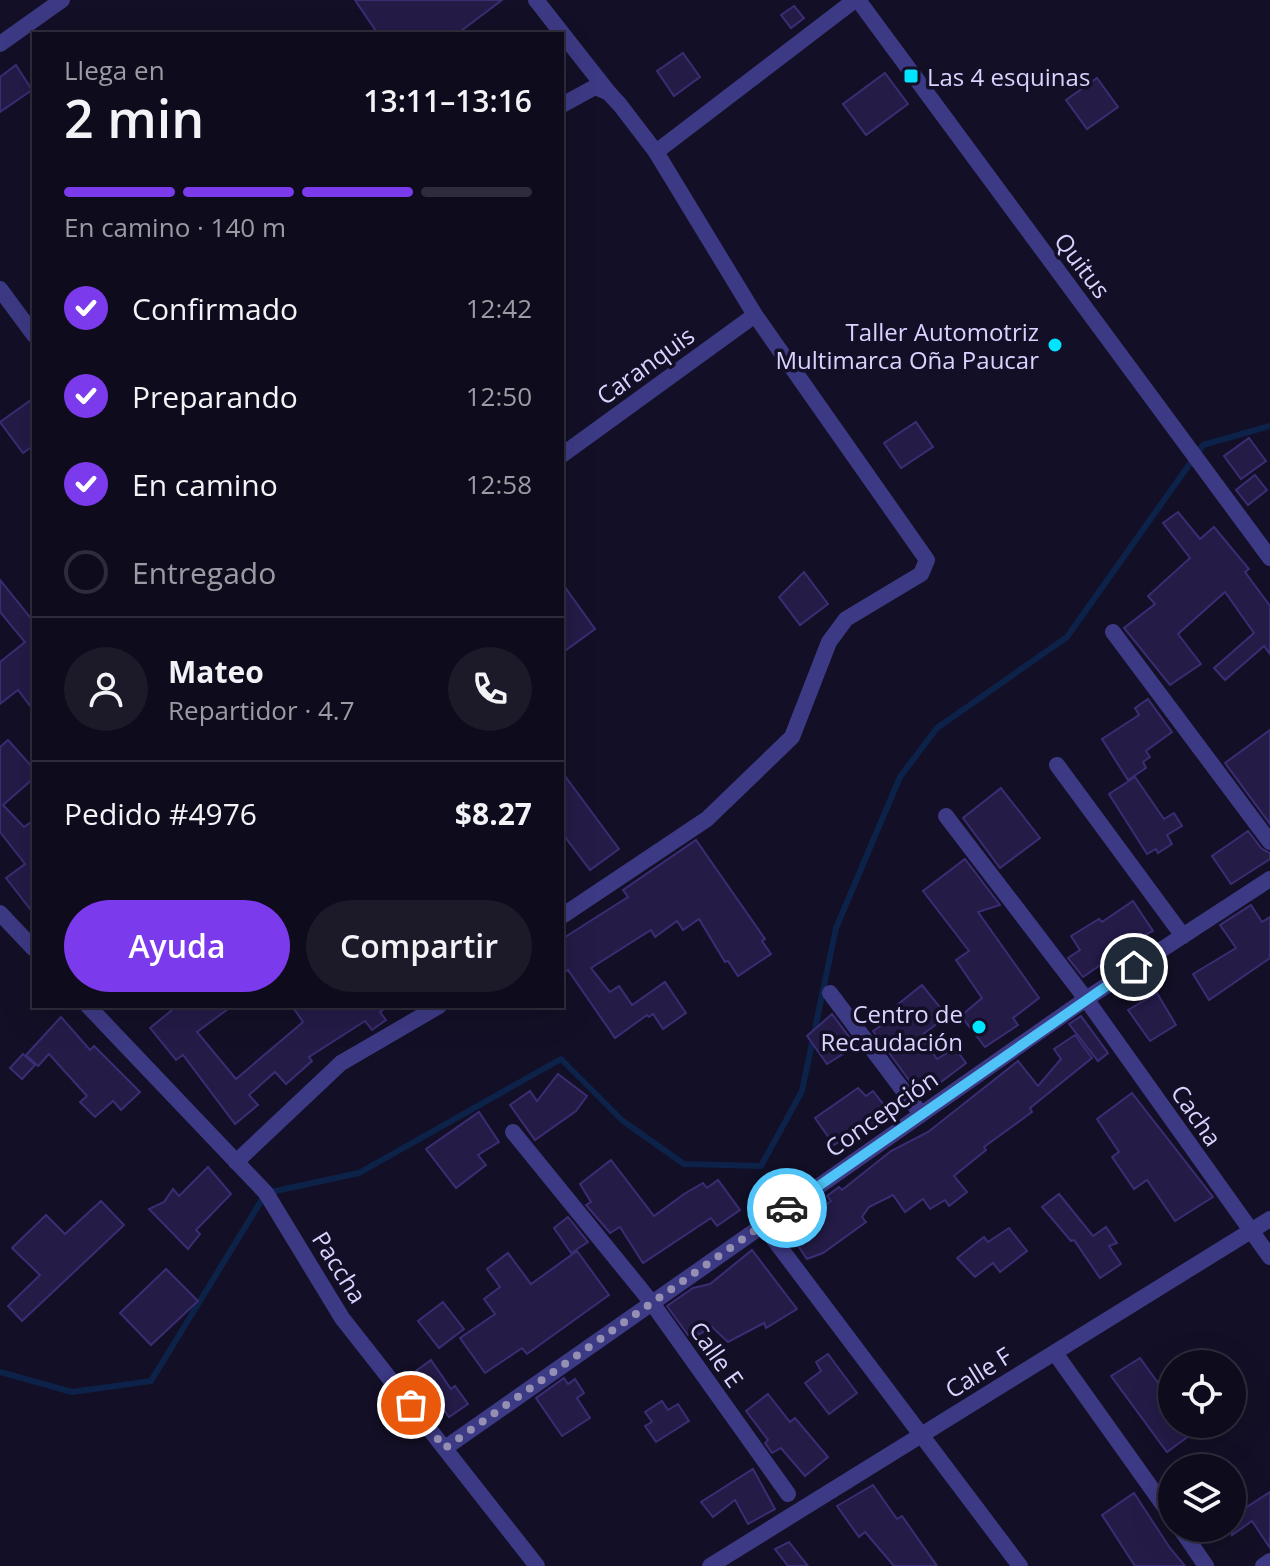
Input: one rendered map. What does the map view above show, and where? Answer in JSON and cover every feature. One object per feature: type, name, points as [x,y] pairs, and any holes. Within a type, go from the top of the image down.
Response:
[{"type":"street","points":[[0,44],[62,0]]},
{"type":"street","points":[[536,0],[559,32]]},
{"type":"street","points":[[656,152],[856,0]]},
{"type":"street","name":"Quitus","points":[[856,0],[1270,558]]},
{"type":"street","points":[[564,38],[602,90],[656,152],[755,315],[926,552],[925,568],[914,579],[846,619],[829,642],[792,737],[718,809],[564,915]]},
{"type":"street","points":[[564,104],[602,90]]},
{"type":"street","points":[[0,289],[32,332]]},
{"type":"street","name":"Caranquis","points":[[564,454],[755,315]]},
{"type":"street","points":[[1113,632],[1270,842]]},
{"type":"street","points":[[1057,765],[1183,936]]},
{"type":"street","name":"Cacha","points":[[946,816],[1086,999],[1270,1257]]},
{"type":"street","name":"Concepción","points":[[445,1448],[1086,999],[1270,879]]},
{"type":"street","points":[[0,913],[32,947]]},
{"type":"street","points":[[830,993],[921,1114]]},
{"type":"street","name":"Paccha","points":[[90,1008],[266,1193],[342,1318],[537,1566]]},
{"type":"street","points":[[236,1162],[341,1063],[436,1008]]},
{"type":"street","name":"Calle E","points":[[513,1132],[652,1303],[788,1494]]},
{"type":"street","name":"Calle F","points":[[710,1566],[1270,1219]]},
{"type":"street","points":[[763,1225],[1020,1566]]},
{"type":"street","points":[[1055,1353],[1158,1497]]},
{"type":"street","points":[[1190,1542],[1206,1566]]},
{"type":"street","points":[[1263,1566],[1270,1561]]},
{"type":"building","points":[[355,0],[502,0],[460,32],[377,32]]},
{"type":"building","points":[[794,6],[804,18],[791,28],[781,15]]},
{"type":"building","points":[[683,53],[700,77],[674,96],[657,71]]},
{"type":"building","points":[[16,65],[32,90],[0,112],[0,77]]},
{"type":"building","points":[[885,73],[908,104],[866,135],[843,104]]},
{"type":"building","points":[[1097,78],[1118,107],[1087,129],[1066,100]]},
{"type":"building","points":[[32,399],[32,446],[23,453],[0,422]]},
{"type":"building","points":[[916,422],[933,447],[901,468],[884,443]]},
{"type":"building","points":[[1249,438],[1266,461],[1241,479],[1224,456]]},
{"type":"building","points":[[1255,475],[1267,490],[1248,505],[1236,490]]},
{"type":"building","points":[[1178,512],[1200,539],[1214,527],[1249,569],[1245,572],[1270,606],[1270,654],[1264,646],[1225,680],[1214,668],[1254,633],[1225,592],[1178,634],[1201,664],[1170,685],[1124,628],[1155,604],[1148,596],[1190,558],[1163,523]]},
{"type":"building","points":[[804,572],[828,604],[800,625],[779,597]]},
{"type":"building","points":[[0,580],[32,620],[32,708],[18,690],[0,704],[0,662],[25,642],[0,612]]},
{"type":"building","points":[[564,586],[595,629],[564,652]]},
{"type":"building","points":[[1148,699],[1172,732],[1146,751],[1150,757],[1143,762],[1146,768],[1128,780],[1102,739],[1139,715],[1135,708]]},
{"type":"building","points":[[1270,730],[1270,824],[1225,763]]},
{"type":"building","points":[[8,740],[32,767],[32,780],[3,805],[24,827],[32,821],[32,911],[6,878],[25,864],[0,832],[0,747]]},
{"type":"building","points":[[564,775],[619,849],[590,870],[564,836]]},
{"type":"building","points":[[1135,777],[1164,819],[1174,813],[1182,826],[1167,835],[1172,844],[1158,853],[1156,849],[1147,854],[1109,794]]},
{"type":"building","points":[[1001,788],[1040,838],[1000,868],[963,818]]},
{"type":"building","points":[[1248,831],[1262,849],[1270,853],[1270,859],[1231,884],[1212,856]]},
{"type":"building","points":[[696,840],[765,939],[762,941],[771,954],[738,976],[728,961],[725,962],[699,919],[683,930],[677,921],[655,937],[651,930],[591,968],[610,992],[619,986],[632,1005],[665,982],[686,1013],[663,1029],[653,1014],[647,1015],[615,1038],[568,970],[564,973],[564,938],[628,897],[623,890]]},
{"type":"building","points":[[965,859],[1000,905],[978,912],[1039,998],[1013,1018],[1018,1025],[985,1047],[961,1016],[982,998],[956,960],[969,951],[923,891]]},
{"type":"building","points":[[1133,901],[1153,931],[1110,954],[1112,957],[1083,977],[1068,958],[1080,950],[1071,936],[1099,919],[1102,922]]},
{"type":"building","points":[[1251,905],[1262,922],[1270,917],[1270,958],[1209,1000],[1193,974],[1236,948],[1220,925]]},
{"type":"building","points":[[922,985],[947,1016],[921,1036],[937,1059],[955,1048],[966,1063],[937,1085],[932,1077],[917,1091],[873,1031],[902,1012],[897,1005]]},
{"type":"building","points":[[1157,993],[1176,1025],[1150,1041],[1128,1010]]},
{"type":"building","points":[[175,1008],[229,1008],[197,1032],[236,1079],[303,1022],[293,1008],[386,1008],[380,1012],[386,1020],[372,1030],[365,1021],[309,1057],[312,1061],[286,1084],[275,1072],[249,1095],[258,1105],[235,1124],[183,1055],[176,1060],[150,1028]]},
{"type":"building","points":[[832,1014],[856,1046],[827,1064],[807,1036]]},
{"type":"building","points":[[1081,1016],[1108,1053],[1098,1061],[1069,1024]]},
{"type":"building","points":[[61,1017],[90,1050],[94,1046],[140,1092],[121,1110],[113,1101],[95,1117],[80,1102],[87,1096],[49,1054],[38,1066],[26,1055]]},
{"type":"building","points":[[1075,1035],[1092,1058],[1030,1108],[1032,1112],[984,1147],[986,1150],[954,1176],[967,1192],[949,1206],[945,1200],[930,1209],[923,1199],[905,1212],[893,1195],[869,1207],[862,1217],[866,1222],[823,1253],[807,1259],[788,1231],[831,1201],[827,1196],[839,1187],[842,1190],[891,1151],[928,1132],[1018,1061],[1038,1086],[1061,1059],[1054,1049]]},
{"type":"building","points":[[23,1054],[35,1065],[22,1079],[10,1068]]},
{"type":"building","points":[[558,1074],[587,1096],[576,1111],[535,1140],[510,1105],[530,1091],[537,1101]]},
{"type":"building","points":[[858,1088],[866,1096],[873,1091],[891,1114],[854,1140],[851,1135],[834,1145],[815,1118]]},
{"type":"building","points":[[1132,1093],[1213,1197],[1175,1221],[1147,1180],[1134,1189],[1112,1157],[1119,1152],[1097,1119]]},
{"type":"building","points":[[479,1112],[499,1142],[478,1155],[486,1165],[456,1188],[426,1149]]},
{"type":"building","points":[[611,1160],[654,1216],[703,1183],[707,1188],[718,1180],[740,1210],[717,1226],[711,1218],[643,1263],[620,1227],[610,1233],[586,1205],[591,1202],[580,1184]]},
{"type":"building","points":[[208,1167],[231,1194],[196,1230],[200,1234],[188,1249],[149,1209],[164,1202],[173,1189],[179,1196]]},
{"type":"building","points":[[1059,1194],[1093,1236],[1106,1227],[1117,1243],[1109,1246],[1121,1264],[1100,1278],[1074,1240],[1071,1241],[1042,1207]]},
{"type":"building","points":[[101,1201],[124,1225],[22,1321],[8,1306],[40,1275],[12,1248],[46,1215],[65,1234]]},
{"type":"building","points":[[568,1217],[588,1242],[571,1253],[554,1228]]},
{"type":"building","points":[[1009,1228],[1027,1251],[1000,1272],[993,1263],[975,1277],[957,1258],[984,1237],[988,1242]]},
{"type":"building","points":[[752,1250],[797,1309],[766,1328],[764,1323],[728,1342],[712,1327],[698,1335],[696,1328],[688,1335],[667,1306],[693,1288],[710,1284]]},
{"type":"building","points":[[577,1251],[609,1295],[527,1354],[522,1348],[485,1373],[460,1338],[495,1314],[484,1299],[500,1287],[487,1269],[508,1253],[531,1284]]},
{"type":"building","points":[[166,1269],[198,1301],[151,1345],[120,1313]]},
{"type":"building","points":[[443,1302],[464,1329],[439,1348],[418,1321]]},
{"type":"building","points":[[828,1354],[857,1393],[829,1414],[805,1383],[821,1371],[816,1362]]},
{"type":"building","points":[[1140,1358],[1158,1383],[1158,1438],[1186,1438],[1167,1452],[1111,1376]]},
{"type":"building","points":[[431,1360],[451,1389],[455,1386],[468,1404],[449,1417],[416,1371]]},
{"type":"building","points":[[564,1378],[568,1384],[575,1379],[584,1393],[577,1398],[590,1418],[562,1436],[536,1398]]},
{"type":"building","points":[[768,1394],[790,1422],[795,1418],[828,1457],[805,1476],[781,1448],[772,1453],[765,1443],[768,1440],[746,1411]]},
{"type":"building","points":[[662,1401],[668,1410],[678,1404],[689,1421],[656,1442],[645,1426],[652,1422],[645,1412]]},
{"type":"building","points":[[753,1469],[775,1509],[748,1524],[735,1500],[713,1517],[701,1502]]},
{"type":"building","points":[[873,1485],[897,1519],[902,1516],[937,1566],[894,1566],[865,1532],[859,1537],[837,1506]]},
{"type":"building","points":[[1270,1492],[1270,1548],[1252,1521],[1246,1525],[1246,1507]]},
{"type":"building","points":[[1134,1493],[1158,1530],[1158,1542],[1166,1542],[1185,1566],[1135,1566],[1102,1515]]},
{"type":"building","points":[[789,1542],[808,1566],[788,1566],[775,1549]]},
{"type":"waterway","points":[[0,1372],[72,1392],[151,1381],[266,1193],[359,1173],[561,1059],[623,1121],[684,1164],[761,1166],[802,1091],[836,928],[900,777],[937,728],[1067,637],[1203,445],[1270,426]]},
{"type":"way so far","points":[[411,1405],[445,1448],[787,1208]]},
{"type":"place","name":"Las 4 esquinas","points":[[911,76]]},
{"type":"place","name":"Taller Automotriz Multimarca Oña Paucar","points":[[1055,345]]},
{"type":"place","name":"Centro de Recaudación","points":[[979,1027]]},
{"type":"route","points":[[787,1208],[1134,967]]}]
